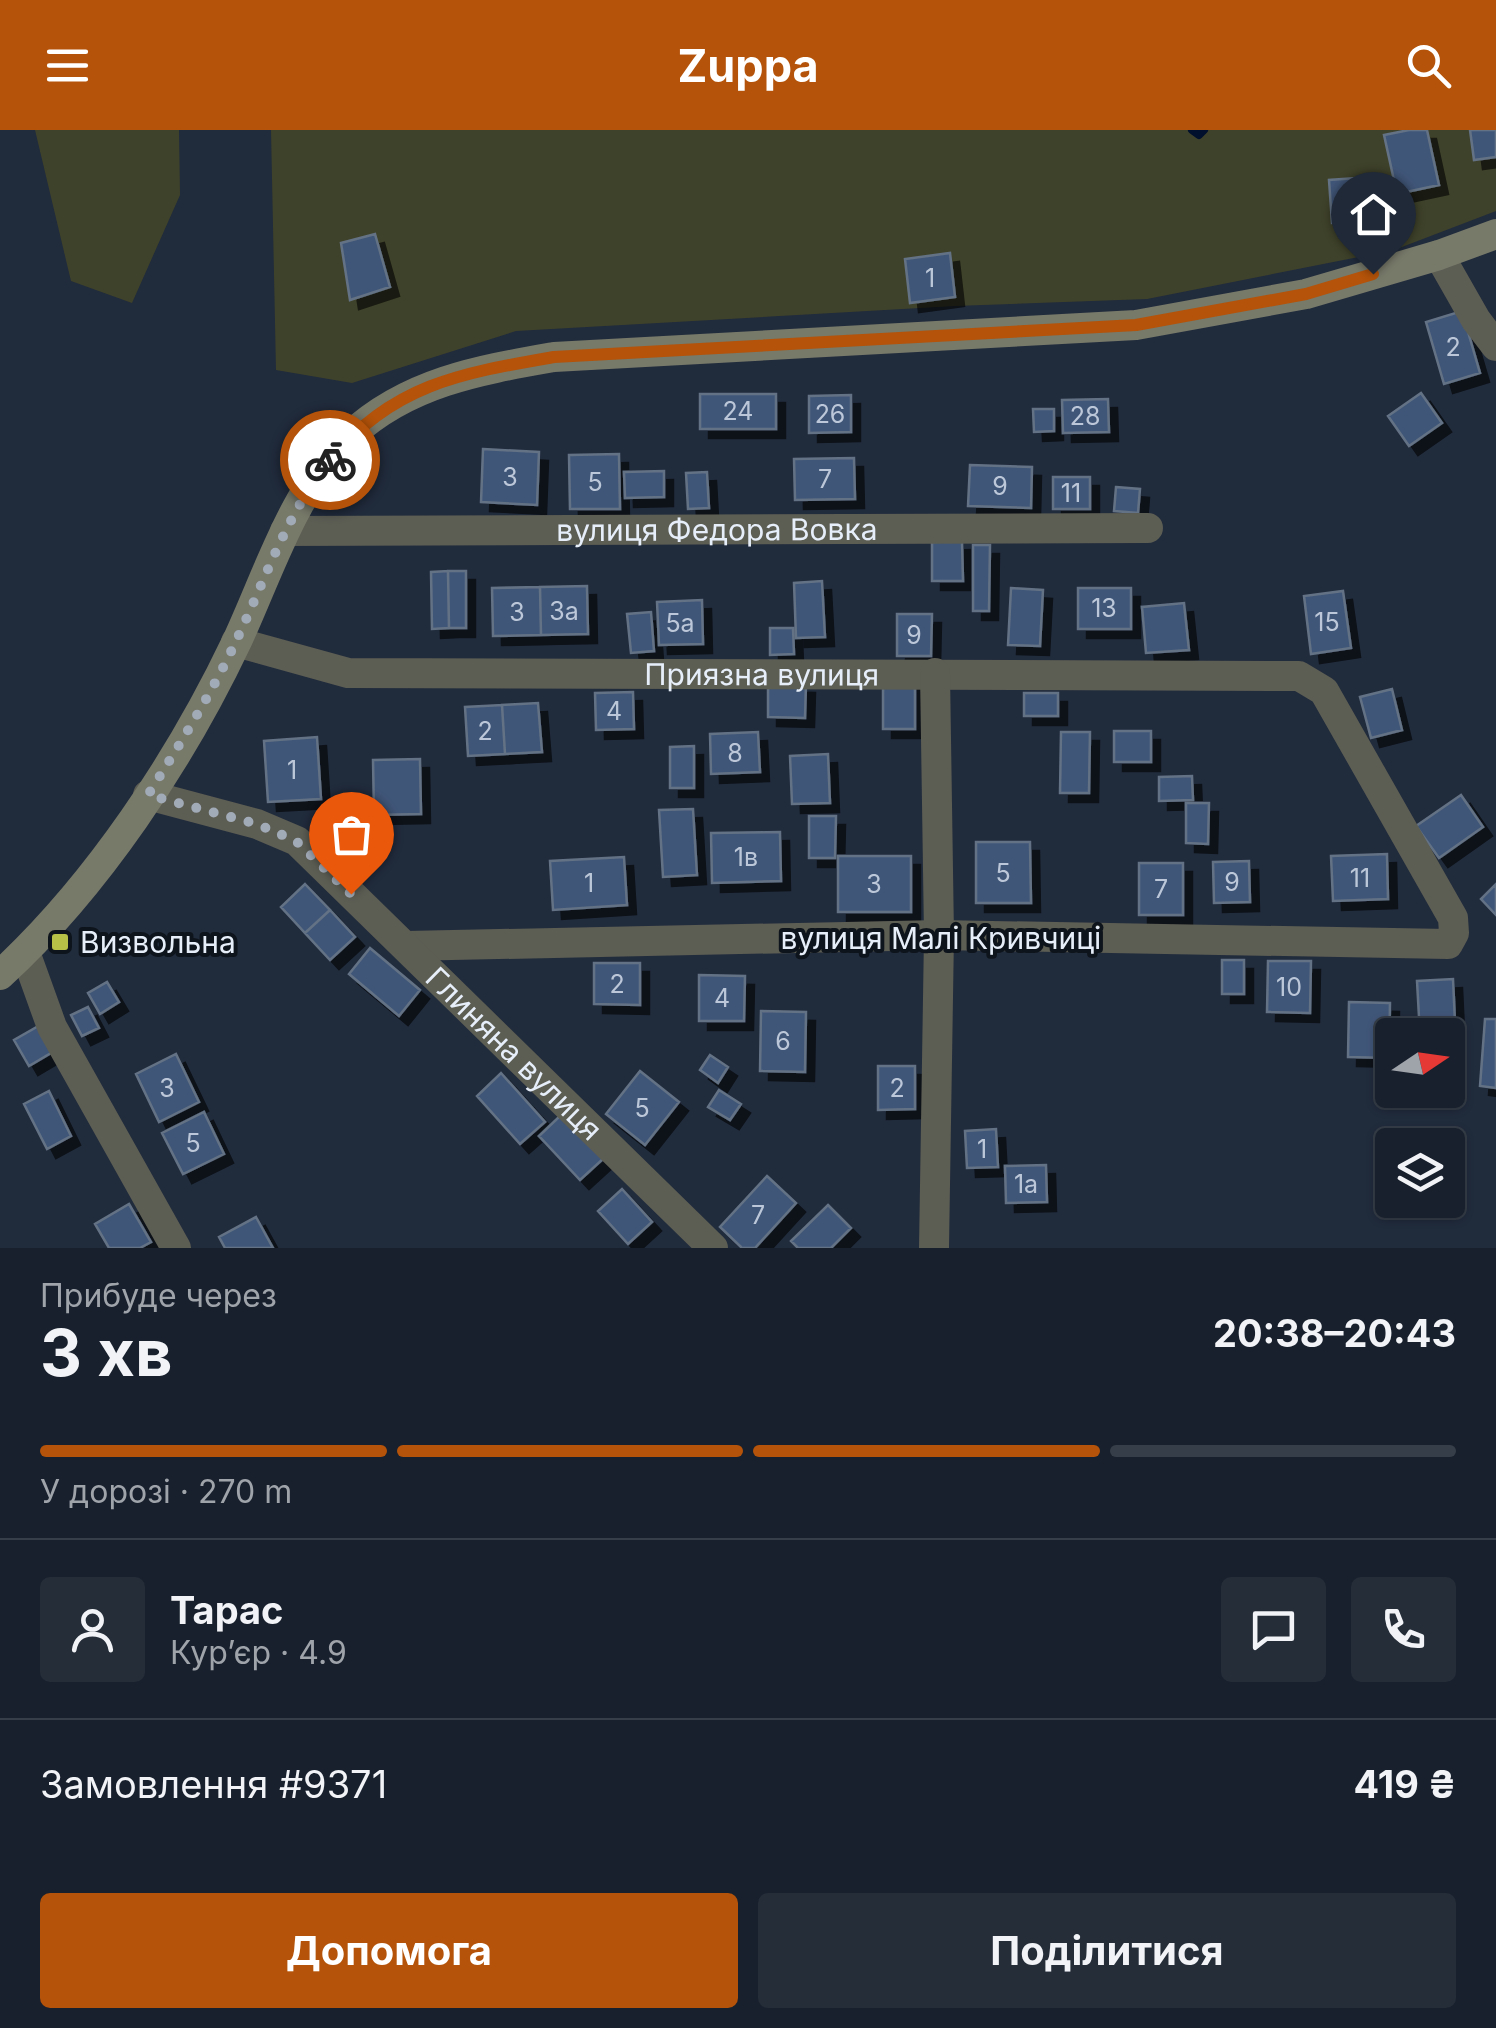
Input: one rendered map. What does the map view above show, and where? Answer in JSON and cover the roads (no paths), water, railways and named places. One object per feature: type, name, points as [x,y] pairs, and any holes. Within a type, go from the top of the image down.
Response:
[{"type":"main road","points":[[0,975],[80,890],[148,795],[193,723],[236,642],[285,530],[314,479],[350,436],[423,387],[478,370],[554,357],[1136,325],[1306,294],[1440,255],[1496,234]]},
{"type":"street","points":[[1440,255],[1476,320],[1496,346]]},
{"type":"street","name":"вулиця Федора Вовка","points":[[285,530],[1148,528]]},
{"type":"street","name":"Приязна вулиця","points":[[236,642],[348,673],[1299,676],[1324,691],[1453,918]]},
{"type":"street","points":[[934,1248],[939,934],[935,674]]},
{"type":"street","name":"Глиняна вулиця","points":[[148,795],[257,824],[296,841],[713,1248]]},
{"type":"street","name":"вулиця Малі Кривчиці","points":[[406,946],[939,934],[1448,944],[1454,934],[1453,918]]},
{"type":"street","points":[[25,952],[52,1027],[176,1248]]},
{"type":"waterway","points":[[1192,130],[1199,135],[1204,130]]},
{"type":"place","name":"Визвольна","points":[[60,942]]}]
